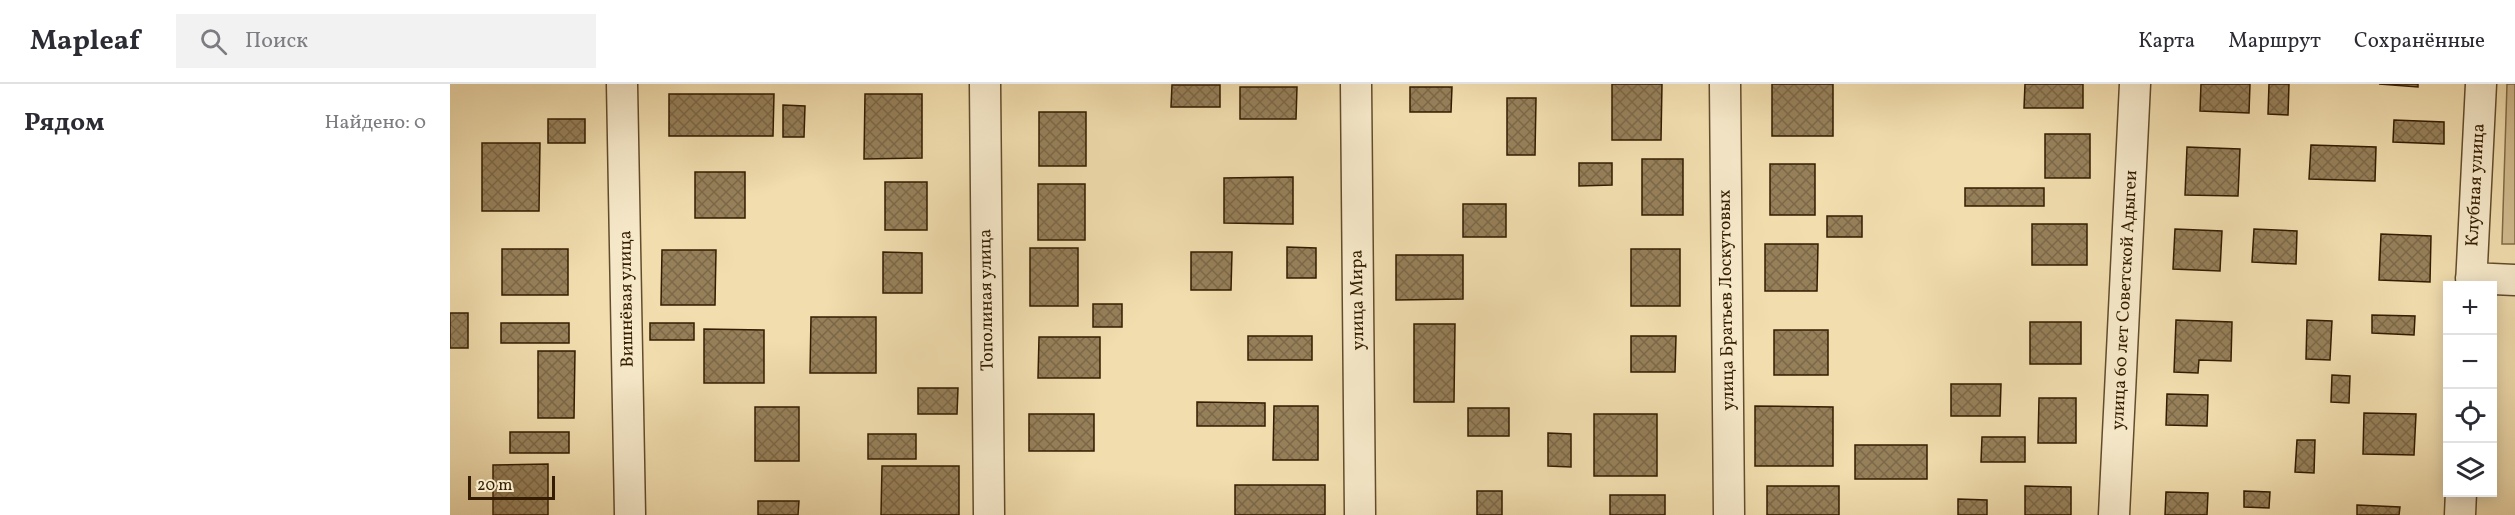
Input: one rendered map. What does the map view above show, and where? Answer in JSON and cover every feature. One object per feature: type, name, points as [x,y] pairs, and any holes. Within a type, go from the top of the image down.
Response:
[{"type":"street","name":"Вишнёвая улица","points":[[622,84],[630,515]]},
{"type":"street","name":"Тополиная улица","points":[[985,84],[989,515]]},
{"type":"street","name":"улица Мира","points":[[1356,84],[1360,515]]},
{"type":"street","name":"улица Братьев Лоскутовых","points":[[1725,84],[1729,515]]},
{"type":"street","name":"улица 60 лет Советской Адыгеи","points":[[2115,515],[2135,84]]},
{"type":"street","name":"Клубная улица","points":[[2471,281],[2481,84]]},
{"type":"street","points":[[2493,281],[2515,280]]},
{"type":"street","points":[[2460,515],[2461,497]]},
{"type":"shaded area","points":[[2507,84],[2515,84],[2515,244],[2502,244]]},
{"type":"building","points":[[1612,84],[1662,84],[1661,140],[1612,140]]},
{"type":"building","points":[[1772,84],[1833,84],[1833,136],[1772,136]]},
{"type":"building","points":[[2025,84],[2083,84],[2083,108],[2024,108]]},
{"type":"building","points":[[2201,84],[2250,84],[2249,113],[2200,111]]},
{"type":"building","points":[[2269,84],[2289,84],[2288,115],[2268,114]]},
{"type":"building","points":[[2379,84],[2418,84],[2418,87]]},
{"type":"building","points":[[1172,85],[1220,85],[1220,107],[1171,107]]},
{"type":"building","points":[[1240,87],[1297,87],[1296,119],[1240,119]]},
{"type":"building","points":[[1410,87],[1452,87],[1451,112],[1410,112]]},
{"type":"building","points":[[669,94],[774,94],[773,136],[669,136]]},
{"type":"building","points":[[865,94],[922,94],[922,158],[864,159]]},
{"type":"building","points":[[1507,98],[1536,98],[1535,155],[1507,155]]},
{"type":"building","points":[[783,105],[805,106],[804,137],[783,137]]},
{"type":"building","points":[[1039,112],[1086,112],[1086,166],[1039,166]]},
{"type":"building","points":[[548,119],[585,119],[585,143],[548,143]]},
{"type":"building","points":[[2394,120],[2444,122],[2444,144],[2393,142]]},
{"type":"building","points":[[2045,134],[2090,134],[2090,178],[2045,178]]},
{"type":"building","points":[[482,143],[540,143],[539,211],[482,211]]},
{"type":"building","points":[[2311,145],[2376,147],[2375,181],[2309,179]]},
{"type":"building","points":[[2187,147],[2240,149],[2238,196],[2185,195]]},
{"type":"building","points":[[1642,159],[1683,159],[1683,215],[1642,215]]},
{"type":"building","points":[[1579,163],[1612,163],[1612,185],[1579,186]]},
{"type":"building","points":[[1770,164],[1815,164],[1815,215],[1770,215]]},
{"type":"building","points":[[695,172],[745,172],[745,218],[695,218]]},
{"type":"building","points":[[1293,177],[1293,224],[1224,223],[1224,178]]},
{"type":"building","points":[[885,182],[927,182],[927,230],[885,230]]},
{"type":"building","points":[[1038,184],[1085,184],[1085,240],[1038,240]]},
{"type":"building","points":[[1965,188],[2044,188],[2044,206],[1965,206]]},
{"type":"building","points":[[1463,204],[1506,204],[1506,237],[1463,237]]},
{"type":"building","points":[[1827,216],[1862,216],[1862,237],[1827,237]]},
{"type":"building","points":[[2032,224],[2087,224],[2087,265],[2032,265]]},
{"type":"building","points":[[2175,229],[2222,231],[2220,271],[2173,269]]},
{"type":"building","points":[[2254,229],[2297,231],[2296,264],[2252,262]]},
{"type":"building","points":[[2381,234],[2431,236],[2430,282],[2379,280]]},
{"type":"building","points":[[1765,244],[1818,244],[1817,291],[1765,291]]},
{"type":"building","points":[[1287,247],[1316,248],[1316,278],[1287,278]]},
{"type":"building","points":[[1030,248],[1078,248],[1078,306],[1030,306]]},
{"type":"building","points":[[502,249],[568,249],[568,295],[502,295]]},
{"type":"building","points":[[1631,249],[1680,249],[1680,306],[1631,306]]},
{"type":"building","points":[[662,250],[716,250],[715,305],[661,305]]},
{"type":"building","points":[[883,252],[922,253],[922,293],[883,293]]},
{"type":"building","points":[[1191,252],[1232,252],[1231,290],[1191,290]]},
{"type":"building","points":[[1396,255],[1463,255],[1463,299],[1396,300]]},
{"type":"building","points":[[1093,304],[1122,304],[1122,327],[1093,327]]},
{"type":"building","points":[[450,313],[468,313],[468,348],[450,348]]},
{"type":"building","points":[[2372,315],[2415,316],[2414,335],[2372,333]]},
{"type":"building","points":[[811,317],[876,317],[876,373],[810,373]]},
{"type":"building","points":[[2176,320],[2232,322],[2231,361],[2199,360],[2198,373],[2174,372]]},
{"type":"building","points":[[2307,320],[2332,321],[2330,360],[2306,359]]},
{"type":"building","points":[[2030,322],[2081,322],[2081,364],[2030,364]]},
{"type":"building","points":[[501,323],[569,323],[569,343],[501,343]]},
{"type":"building","points":[[650,323],[694,323],[694,340],[650,340]]},
{"type":"building","points":[[1414,324],[1455,324],[1454,402],[1414,402]]},
{"type":"building","points":[[704,329],[764,330],[764,383],[704,383]]},
{"type":"building","points":[[1774,330],[1828,330],[1828,375],[1774,375]]},
{"type":"building","points":[[1248,336],[1312,336],[1312,360],[1248,360]]},
{"type":"building","points":[[1631,336],[1676,336],[1675,372],[1631,372]]},
{"type":"building","points":[[1039,337],[1100,337],[1100,378],[1038,378]]},
{"type":"building","points":[[538,351],[575,351],[574,418],[538,418]]},
{"type":"building","points":[[2332,375],[2350,376],[2349,403],[2331,402]]},
{"type":"building","points":[[1951,384],[2001,384],[2000,416],[1951,416]]},
{"type":"building","points":[[918,388],[958,388],[957,414],[918,414]]},
{"type":"building","points":[[2167,394],[2208,395],[2207,426],[2166,425]]},
{"type":"building","points":[[2039,398],[2076,398],[2076,443],[2038,443]]},
{"type":"building","points":[[1197,402],[1265,403],[1265,426],[1197,426]]},
{"type":"building","points":[[1274,406],[1318,406],[1318,460],[1273,460]]},
{"type":"building","points":[[1755,406],[1833,407],[1833,466],[1755,466]]},
{"type":"building","points":[[755,407],[799,407],[799,461],[755,461]]},
{"type":"building","points":[[1468,408],[1509,408],[1509,436],[1468,436]]},
{"type":"building","points":[[2364,413],[2416,414],[2414,455],[2363,454]]},
{"type":"building","points":[[1029,414],[1094,414],[1094,451],[1029,451]]},
{"type":"building","points":[[1594,414],[1657,414],[1657,476],[1594,476]]},
{"type":"building","points":[[510,432],[569,432],[569,453],[510,453]]},
{"type":"building","points":[[1548,433],[1571,434],[1571,467],[1548,466]]},
{"type":"building","points":[[868,434],[916,434],[916,459],[868,459]]},
{"type":"building","points":[[1982,437],[2025,437],[2025,462],[1981,462]]},
{"type":"building","points":[[2297,440],[2315,440],[2314,473],[2295,472]]},
{"type":"building","points":[[1855,445],[1927,445],[1927,479],[1855,479]]},
{"type":"building","points":[[548,464],[548,515],[493,515],[493,465]]},
{"type":"building","points":[[882,466],[959,466],[959,515],[881,515]]},
{"type":"building","points":[[1235,485],[1325,485],[1325,515],[1235,515]]},
{"type":"building","points":[[1767,486],[1839,486],[1839,515],[1767,515]]},
{"type":"building","points":[[2025,486],[2071,487],[2071,515],[2025,515]]},
{"type":"building","points":[[1477,491],[1502,491],[1502,515],[1477,515]]},
{"type":"building","points":[[2244,491],[2270,492],[2269,508],[2244,507]]},
{"type":"building","points":[[2166,492],[2208,493],[2207,515],[2165,515]]},
{"type":"building","points":[[1610,495],[1665,495],[1665,515],[1610,515]]},
{"type":"building","points":[[1958,499],[1987,500],[1987,515],[1958,515]]},
{"type":"building","points":[[758,501],[799,501],[798,515],[758,515]]},
{"type":"building","points":[[2357,505],[2400,507],[2399,515],[2357,515]]}]
